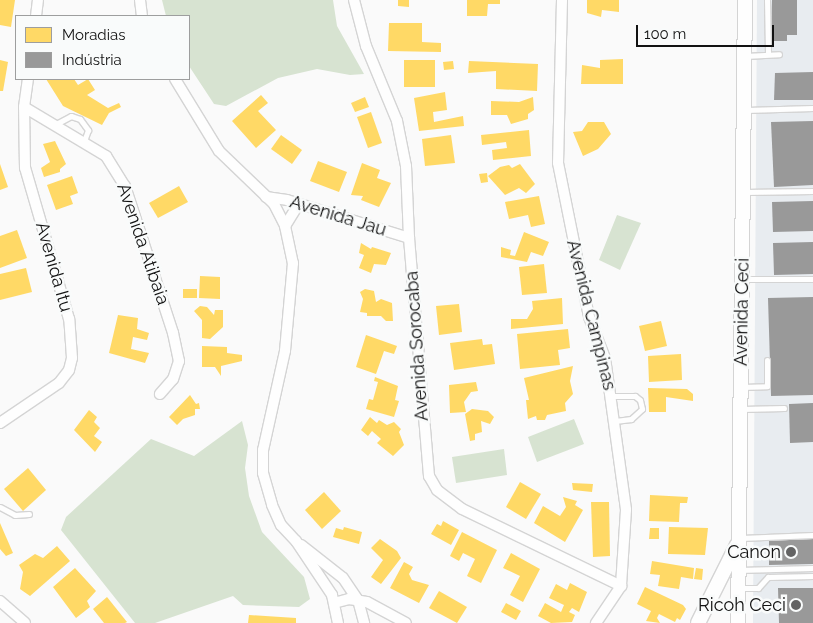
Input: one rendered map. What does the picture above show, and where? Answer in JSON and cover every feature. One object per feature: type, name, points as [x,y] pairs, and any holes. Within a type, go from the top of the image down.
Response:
[{"type":"main road","name":"Avenida Ceci","points":[[738,623],[745,0]]},
{"type":"main road","points":[[698,623],[739,539]]},
{"type":"street","points":[[36,15],[38,0]]},
{"type":"street","points":[[140,0],[142,15]]},
{"type":"street","name":"Avenida Sorocaba","points":[[354,0],[361,30],[402,139],[406,166],[409,238],[426,460],[436,490],[462,509],[621,586]]},
{"type":"street","name":"Avenida Campinas","points":[[562,0],[558,163],[589,317],[604,352],[611,396],[626,510],[621,586]]},
{"type":"street","name":"Avenida Itu","points":[[0,423],[59,383],[69,370],[72,358],[68,319],[26,168],[24,107],[28,80]]},
{"type":"street","points":[[176,80],[219,150],[266,197],[285,226],[292,263],[286,341],[282,372],[263,450],[264,473],[275,512],[296,541],[334,603],[338,623]]},
{"type":"street","name":"Avenida Atibaia","points":[[24,107],[56,124],[106,156],[125,186],[173,333],[178,370],[160,394]]},
{"type":"street","name":"Avenida Jau","points":[[266,197],[299,204],[409,238]]},
{"type":"street","points":[[285,226],[299,204]]},
{"type":"street","points":[[296,541],[343,578],[358,600],[364,623]]},
{"type":"street","points":[[596,623],[621,586]]},
{"type":"street","points":[[334,603],[358,600],[375,604],[404,622]]},
{"type":"street","points":[[0,601],[26,623]]},
{"type":"street","points":[[391,623],[404,622]]},
{"type":"lane","points":[[767,0],[768,54]]},
{"type":"lane","points":[[745,56],[779,54]]},
{"type":"lane","points":[[744,110],[813,108]]},
{"type":"lane","points":[[56,124],[71,116],[80,120],[88,130],[84,141]]},
{"type":"lane","points":[[743,192],[813,191]]},
{"type":"lane","points":[[742,279],[813,279]]},
{"type":"lane","points":[[741,387],[767,386],[767,360]]},
{"type":"lane","points":[[611,396],[635,396],[640,400],[642,409],[631,419],[614,421]]},
{"type":"lane","points":[[741,409],[784,408]]},
{"type":"lane","points":[[0,507],[15,516],[29,514]]},
{"type":"lane","points":[[739,539],[813,535]]},
{"type":"lane","points":[[739,570],[813,568]]},
{"type":"lane","points":[[739,588],[758,588],[768,576],[813,576]]},
{"type":"shaded area","points":[[757,0],[813,0],[813,623],[753,623]]},
{"type":"green space","points":[[162,0],[333,0],[337,26],[364,74],[350,75],[317,69],[278,78],[226,106],[214,104],[190,68],[190,15],[166,15]]},
{"type":"green space","points":[[617,215],[641,223],[620,270],[599,260]]},
{"type":"green space","points":[[574,419],[584,444],[537,462],[528,437]]},
{"type":"green space","points":[[242,421],[248,445],[245,468],[249,496],[262,532],[304,577],[310,599],[299,607],[243,605],[233,596],[155,623],[135,623],[61,530],[66,517],[151,439],[194,456]]},
{"type":"green space","points":[[504,449],[507,475],[456,483],[452,457]]},
{"type":"building: Moradias","points":[[0,0],[15,0],[11,27],[0,25]]},
{"type":"building: Moradias","points":[[398,0],[409,0],[409,7],[398,6]]},
{"type":"building: Moradias","points":[[467,0],[500,0],[500,4],[488,4],[487,16],[467,16]]},
{"type":"building: Moradias","points":[[587,0],[619,0],[619,12],[602,10],[601,17],[587,13]]},
{"type":"building: Moradias","points":[[389,23],[422,23],[422,42],[441,43],[441,52],[388,51]]},
{"type":"building: Moradias","points":[[623,59],[623,84],[581,84],[582,65],[600,68],[600,60]]},
{"type":"building: Moradias","points":[[0,60],[8,62],[3,91],[0,91]]},
{"type":"building: Moradias","points":[[404,60],[435,60],[435,87],[404,87]]},
{"type":"building: Moradias","points":[[453,61],[454,69],[444,70],[443,62]]},
{"type":"building: Moradias","points":[[469,61],[538,64],[537,91],[496,89],[496,71],[468,73]]},
{"type":"building: Moradias","points":[[47,80],[75,80],[78,85],[89,80],[95,90],[87,95],[108,108],[119,103],[121,107],[109,113],[102,125],[63,106]]},
{"type":"building: Moradias","points":[[445,92],[447,110],[433,112],[434,122],[463,116],[464,126],[419,131],[414,98]]},
{"type":"building: Moradias","points":[[261,95],[268,103],[258,111],[276,130],[256,148],[232,121]]},
{"type":"building: Moradias","points":[[365,97],[369,107],[355,112],[351,103]]},
{"type":"building: Moradias","points":[[533,97],[534,110],[528,114],[528,119],[511,124],[507,115],[491,115],[491,101],[519,102]]},
{"type":"building: Moradias","points":[[371,112],[382,143],[368,148],[357,117]]},
{"type":"building: Moradias","points":[[588,122],[604,122],[611,134],[598,149],[583,156],[573,132],[582,131]]},
{"type":"building: Moradias","points":[[529,130],[531,156],[493,160],[492,150],[507,148],[506,142],[482,145],[481,135]]},
{"type":"building: Moradias","points":[[281,135],[302,150],[292,164],[271,149]]},
{"type":"building: Moradias","points":[[451,135],[455,163],[425,166],[422,139]]},
{"type":"building: Moradias","points":[[55,141],[66,164],[60,169],[60,172],[44,177],[41,168],[50,162],[43,144]]},
{"type":"building: Moradias","points":[[318,161],[347,172],[339,192],[310,181]]},
{"type":"building: Moradias","points":[[362,163],[380,170],[377,178],[391,183],[379,207],[361,200],[363,196],[351,195]]},
{"type":"building: Moradias","points":[[0,164],[8,187],[0,190]]},
{"type":"building: Moradias","points":[[520,164],[535,184],[526,193],[519,188],[505,195],[488,176],[500,167],[509,165],[512,168]]},
{"type":"building: Moradias","points":[[487,173],[488,182],[481,183],[479,174]]},
{"type":"building: Moradias","points":[[72,176],[78,193],[70,196],[73,204],[56,210],[47,185]]},
{"type":"building: Moradias","points":[[179,186],[188,202],[158,218],[149,203]]},
{"type":"building: Moradias","points":[[539,196],[545,224],[531,227],[528,215],[509,219],[505,202]]},
{"type":"building: Moradias","points":[[17,230],[27,258],[0,268],[0,236]]},
{"type":"building: Moradias","points":[[524,232],[549,242],[543,256],[531,252],[527,262],[501,257],[501,247],[511,250],[510,255],[515,256]]},
{"type":"building: Moradias","points":[[361,243],[371,249],[372,247],[391,253],[386,265],[374,264],[371,273],[359,268],[364,255],[359,253]]},
{"type":"building: Moradias","points":[[544,264],[547,293],[522,295],[519,267]]},
{"type":"building: Moradias","points":[[26,268],[32,292],[0,300],[0,274]]},
{"type":"building: Moradias","points":[[200,276],[220,277],[220,299],[199,298]]},
{"type":"building: Moradias","points":[[183,289],[197,289],[197,298],[183,298]]},
{"type":"building: Moradias","points":[[365,289],[374,291],[376,302],[381,299],[392,303],[393,321],[386,321],[381,316],[367,316],[367,313],[360,312],[363,299],[360,292]]},
{"type":"building: Moradias","points":[[562,298],[563,324],[511,329],[511,319],[527,319],[533,309],[532,301]]},
{"type":"building: Moradias","points":[[459,304],[462,332],[439,335],[436,306]]},
{"type":"building: Moradias","points":[[200,306],[207,307],[214,315],[215,310],[223,310],[223,327],[210,339],[202,338],[202,320],[194,311]]},
{"type":"building: Moradias","points":[[118,315],[138,318],[137,329],[149,333],[147,340],[133,337],[131,349],[149,353],[145,363],[109,353]]},
{"type":"building: Moradias","points":[[661,321],[667,346],[645,351],[639,326]]},
{"type":"building: Moradias","points":[[568,329],[570,348],[558,350],[560,365],[520,369],[517,334]]},
{"type":"building: Moradias","points":[[366,335],[397,346],[394,354],[384,351],[376,374],[356,367]]},
{"type":"building: Moradias","points":[[482,339],[483,345],[492,344],[495,364],[454,370],[450,343]]},
{"type":"building: Moradias","points":[[202,346],[227,347],[227,353],[242,355],[242,361],[221,366],[221,376],[215,367],[202,367]]},
{"type":"building: Moradias","points":[[681,354],[682,380],[649,382],[648,356]]},
{"type":"building: Moradias","points":[[573,366],[570,381],[573,394],[565,403],[566,411],[547,415],[545,420],[537,420],[536,416],[528,419],[526,400],[529,400],[524,378]]},
{"type":"building: Moradias","points":[[375,377],[398,386],[395,400],[399,401],[394,417],[366,409],[369,399],[373,400],[378,382],[374,381]]},
{"type":"building: Moradias","points":[[476,382],[478,391],[471,392],[464,402],[466,412],[450,413],[449,385]]},
{"type":"building: Moradias","points":[[648,388],[687,389],[693,394],[693,401],[666,397],[666,412],[649,412]]},
{"type":"building: Moradias","points":[[190,395],[196,404],[199,403],[200,409],[195,409],[195,415],[183,419],[177,425],[169,417]]},
{"type":"building: Moradias","points":[[472,409],[488,411],[494,417],[490,424],[481,421],[482,432],[475,434],[475,440],[470,441],[465,414]]},
{"type":"building: Moradias","points":[[89,410],[97,417],[94,422],[100,428],[94,436],[102,442],[95,452],[74,430]]},
{"type":"building: Moradias","points":[[370,417],[377,423],[379,420],[387,425],[394,422],[401,429],[399,432],[404,445],[393,456],[377,443],[381,439],[372,431],[368,436],[361,430]]},
{"type":"building: Moradias","points":[[28,468],[46,490],[23,511],[4,489]]},
{"type":"building: Moradias","points":[[520,482],[541,494],[526,519],[506,507]]},
{"type":"building: Moradias","points":[[572,483],[593,484],[592,492],[573,490]]},
{"type":"building: Moradias","points":[[324,492],[341,511],[322,529],[305,510]]},
{"type":"building: Moradias","points":[[650,495],[688,497],[687,503],[680,503],[679,522],[649,521]]},
{"type":"building: Moradias","points":[[563,497],[577,501],[575,505],[583,510],[565,542],[534,523],[543,506],[560,516],[566,507]]},
{"type":"building: Moradias","points":[[591,502],[609,502],[610,556],[593,557]]},
{"type":"building: Moradias","points":[[443,521],[459,530],[451,545],[431,534],[437,524],[441,526]]},
{"type":"building: Moradias","points":[[0,523],[13,553],[6,556],[0,549]]},
{"type":"building: Moradias","points":[[344,527],[362,532],[359,544],[333,537],[336,528],[343,530]]},
{"type":"building: Moradias","points":[[669,527],[708,528],[705,555],[668,554]]},
{"type":"building: Moradias","points":[[650,528],[659,528],[659,539],[649,539]]},
{"type":"building: Moradias","points":[[462,532],[497,550],[481,583],[467,576],[475,559],[463,553],[459,561],[450,556]]},
{"type":"building: Moradias","points":[[380,539],[397,551],[401,558],[381,584],[371,577],[383,560],[371,548]]},
{"type":"building: Moradias","points":[[57,546],[70,561],[30,596],[20,589],[23,572],[19,565],[35,554],[43,558]]},
{"type":"building: Moradias","points":[[511,553],[540,569],[523,602],[510,595],[520,576],[503,568]]},
{"type":"building: Moradias","points":[[652,561],[694,568],[693,579],[681,577],[679,589],[658,586],[660,575],[650,574]]},
{"type":"building: Moradias","points":[[404,562],[413,567],[409,574],[412,580],[429,585],[419,603],[390,588]]},
{"type":"building: Moradias","points":[[75,568],[96,591],[87,601],[90,607],[76,618],[53,587]]},
{"type":"building: Moradias","points":[[696,568],[703,569],[702,580],[694,579]]},
{"type":"building: Moradias","points":[[570,583],[587,592],[579,612],[572,608],[569,612],[575,615],[572,622],[551,623],[538,616],[545,603],[561,612],[564,605],[549,598],[556,584],[567,590]]},
{"type":"building: Moradias","points":[[645,587],[683,605],[686,609],[680,620],[677,618],[675,622],[659,614],[657,618],[660,623],[646,621],[651,611],[637,604]]},
{"type":"building: Moradias","points":[[439,591],[467,607],[457,623],[429,608]]},
{"type":"building: Moradias","points":[[107,597],[127,622],[104,623],[93,609]]},
{"type":"building: Moradias","points":[[506,603],[521,611],[516,620],[501,612]]},
{"type":"building: Moradias","points":[[249,615],[296,618],[296,623],[248,623]]},
{"type":"building: Indústria","points":[[772,0],[797,0],[797,35],[787,35],[787,41],[771,41]]},
{"type":"building: Indústria","points":[[813,72],[813,100],[774,100],[775,73]]},
{"type":"building: Indústria","points":[[813,121],[813,185],[774,187],[771,122]]},
{"type":"building: Indústria","points":[[813,201],[813,231],[773,232],[772,202]]},
{"type":"building: Indústria","points":[[813,242],[813,274],[774,275],[773,243]]},
{"type":"building: Indústria","points":[[813,297],[813,395],[771,396],[768,298]]},
{"type":"building: Indústria","points":[[813,403],[813,442],[790,443],[789,404]]},
{"type":"building: Indústria","name":"Canon","points":[[813,539],[813,564],[769,565],[769,540]]},
{"type":"building: Indústria","name":"Ricoh Ceci","points":[[778,588],[813,588],[813,623],[779,623]]},
{"type":"place","name":"Canon","points":[[791,552]]},
{"type":"place","name":"Ricoh Ceci","points":[[796,605]]}]
